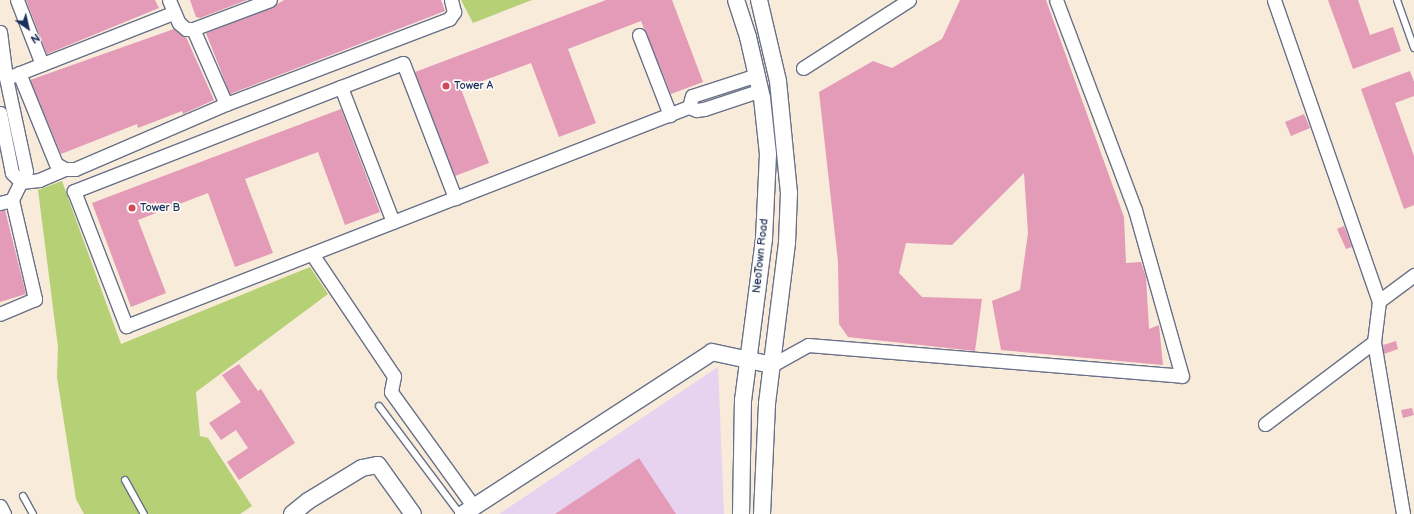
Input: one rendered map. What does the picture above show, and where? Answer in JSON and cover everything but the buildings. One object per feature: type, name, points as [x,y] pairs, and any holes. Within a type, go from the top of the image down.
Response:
[{"type":"street","points":[[17,0],[42,64]]},
{"type":"street","points":[[169,0],[173,13],[186,28],[193,29],[270,0]]},
{"type":"street","points":[[21,182],[39,180],[64,169],[76,169],[226,104],[449,19],[454,12],[451,0]]},
{"type":"street","name":"NeoTown Road","points":[[736,0],[759,83],[768,154],[764,239],[743,400],[741,514]]},
{"type":"street","name":"NeoTown Road","points":[[758,0],[778,81],[789,193],[787,243],[767,404],[762,514]]},
{"type":"street","points":[[803,68],[908,0]]},
{"type":"street","points":[[312,254],[394,376],[391,392],[465,512],[712,352],[749,358],[772,365],[808,345],[1182,376],[1136,210],[1056,0]]},
{"type":"street","points":[[1274,0],[1380,301],[1374,342],[1403,514]]},
{"type":"street","points":[[3,80],[173,13]]},
{"type":"street","points":[[193,29],[226,104]]},
{"type":"street","points":[[0,32],[3,80],[26,171],[21,182],[6,201],[35,299],[0,314]]},
{"type":"street","points":[[639,35],[670,115]]},
{"type":"street","points":[[455,198],[403,63],[74,191],[126,326],[689,107],[696,110],[704,109],[759,83]]},
{"type":"street","points":[[19,73],[56,164],[64,169]]},
{"type":"street","points":[[341,87],[393,222]]},
{"type":"street","points":[[0,113],[12,173],[21,182]]},
{"type":"street","points":[[1380,301],[1414,275]]},
{"type":"street","points":[[1265,424],[1374,342]]},
{"type":"street","points":[[292,514],[308,500],[362,468],[378,465],[413,514]]},
{"type":"street","points":[[0,506],[4,514]]},
{"type":"lane","points":[[1397,0],[1414,48]]},
{"type":"lane","points":[[379,406],[465,512]]},
{"type":"lane","points":[[125,480],[144,514]]},
{"type":"lane","points":[[23,496],[32,514]]},
{"type":"shaded area","points":[[718,367],[724,514],[499,514]]},
{"type":"green space","points":[[461,0],[532,0],[473,23]]},
{"type":"green space","points":[[62,181],[121,344],[310,267],[328,294],[196,392],[200,436],[208,438],[252,506],[240,514],[84,514],[76,499],[57,377],[58,347],[38,190]]},
{"type":"place","name":"Tower A","points":[[446,86]]},
{"type":"place","name":"Tower B","points":[[132,208]]}]
